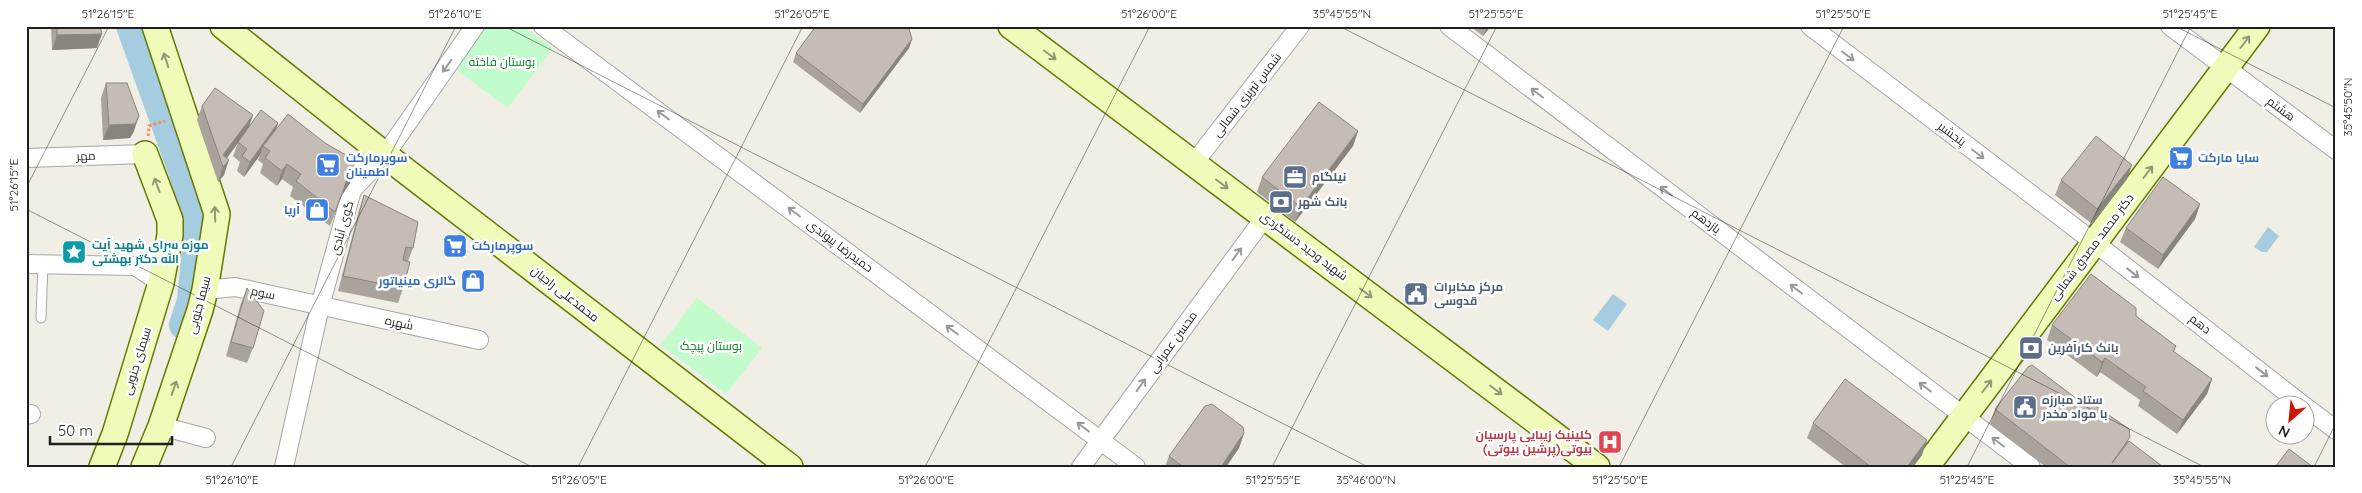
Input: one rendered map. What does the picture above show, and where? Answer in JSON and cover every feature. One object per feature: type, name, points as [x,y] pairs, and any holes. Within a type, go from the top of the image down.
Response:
[{"type":"main road","name":"سیما جنوبی","points":[[144,467],[161,426],[205,290],[217,214],[155,26]]},
{"type":"main road","name":"محمدعلی راجیان","points":[[209,26],[772,467]]},
{"type":"main road","name":"محمدعلی راجیان","points":[[223,26],[380,160],[790,467]]},
{"type":"main road","name":"شهید وحید دستگردی","points":[[1011,26],[1265,216],[1590,465]]},
{"type":"main road","name":"دکتر محمد مصدق شمالی","points":[[1926,467],[2257,26]]},
{"type":"main road","points":[[145,154],[171,228],[161,283]]},
{"type":"main road","name":"سیمای جنوبی","points":[[102,467],[115,434],[161,283]]},
{"type":"street","name":"گوی آبادی","points":[[286,466],[320,306],[352,190],[380,160],[476,26]]},
{"type":"street","name":"حمیدرضا پیوندی","points":[[543,26],[1136,467]]},
{"type":"street","name":"شمس تبریزی شمالی","points":[[1194,163],[1300,26]]},
{"type":"street","name":"یازدهم","points":[[1448,26],[2031,467]]},
{"type":"street","name":"پنجشیر","points":[[1810,26],[2095,243]]},
{"type":"street","name":"هشتم","points":[[2170,26],[2336,150]]},
{"type":"street","name":"مهر","points":[[26,158],[145,154]]},
{"type":"street","name":"محسن عمرانی","points":[[1081,467],[1265,216]]},
{"type":"street","name":"دهم","points":[[2095,243],[2291,396]]},
{"type":"street","points":[[35,264],[135,266],[161,283]]},
{"type":"street","name":"سوم","points":[[205,290],[235,287],[320,306]]},
{"type":"street","name":"شهره","points":[[320,306],[479,340]]},
{"type":"street","name":"دهم","points":[[2314,414],[2336,430]]},
{"type":"street","points":[[161,426],[206,438]]},
{"type":"lane","points":[[35,264],[41,318]]},
{"type":"green space","name":"بوستان فاخته","points":[[487,26],[523,26],[553,48],[508,108],[455,69]]},
{"type":"green space","name":"بوستان پیچک","points":[[697,298],[762,348],[726,394],[661,345]]},
{"type":"water","points":[[2268,227],[2279,236],[2267,252],[2262,252],[2254,247]]},
{"type":"water","points":[[1613,294],[1627,304],[1608,331],[1593,320]]},
{"type":"building","points":[[57,26],[100,26],[102,34],[57,35]]},
{"type":"building","points":[[816,26],[905,26],[909,29],[912,39],[863,104],[796,53]]},
{"type":"building","points":[[106,83],[127,83],[139,116],[135,124],[109,125]]},
{"type":"building","points":[[215,88],[253,115],[223,155],[229,160],[223,167],[202,106]]},
{"type":"building","points":[[1319,102],[1358,131],[1301,207],[1262,177]]},
{"type":"building","points":[[261,110],[278,123],[250,162],[242,156],[247,149],[238,142]]},
{"type":"building","points":[[288,114],[325,143],[351,158],[355,168],[347,180],[335,212],[296,181],[301,174],[287,164],[282,171],[265,158],[270,151],[263,146]]},
{"type":"building","points":[[2096,136],[2132,165],[2097,209],[2061,180]]},
{"type":"building","points":[[2163,177],[2200,204],[2163,255],[2126,228]]},
{"type":"building","points":[[364,195],[418,222],[413,248],[406,247],[403,260],[410,262],[403,288],[343,276]]},
{"type":"building","points":[[2091,274],[2136,308],[2136,316],[2176,346],[2173,351],[2212,379],[2183,420],[2143,391],[2146,387],[2105,358],[2102,362],[2052,325]]},
{"type":"building","points":[[247,288],[264,311],[253,348],[231,342]]},
{"type":"building","points":[[2032,365],[2077,399],[2074,407],[2079,400],[2087,400],[2129,429],[2130,437],[2112,463],[2129,441],[2163,467],[2070,467],[1995,409],[2028,367]]},
{"type":"building","points":[[1845,379],[1927,440],[1907,467],[1871,467],[1813,423]]},
{"type":"building","points":[[1212,404],[1243,427],[1244,433],[1221,467],[1183,467],[1169,456],[1205,406]]},
{"type":"building","points":[[2289,449],[2313,467],[2275,467]]},
{"type":"waterway","points":[[131,26],[193,203],[198,236],[192,301],[184,325]]},
{"type":"place","name":"سایا مارکت","points":[[2181,158]]},
{"type":"place","name":"سوپرمارکت اطمینان","points":[[328,165]]},
{"type":"place","name":"نیلگام","points":[[1295,177]]},
{"type":"place","name":"بانک شهر","points":[[1281,202]]},
{"type":"place","name":"آریا","points":[[317,210]]},
{"type":"place","name":"سوپرمارکت","points":[[455,246]]},
{"type":"place","name":"موزه سرای شهید آیت الله دکتر بهشتی","points":[[74,252]]},
{"type":"place","name":"گالری مینیاتور","points":[[473,281]]},
{"type":"place","name":"مرکز مخابرات قدوسی","points":[[1416,294]]},
{"type":"place","name":"بانک کارآفرین","points":[[2031,348]]},
{"type":"place","name":"ستاد مبارزه با مواد مخدر","points":[[2025,407]]},
{"type":"place","name":"کلینیک زیبایی پارسیان بیوتی(پرشین بیوتی)","points":[[1610,442]]}]
